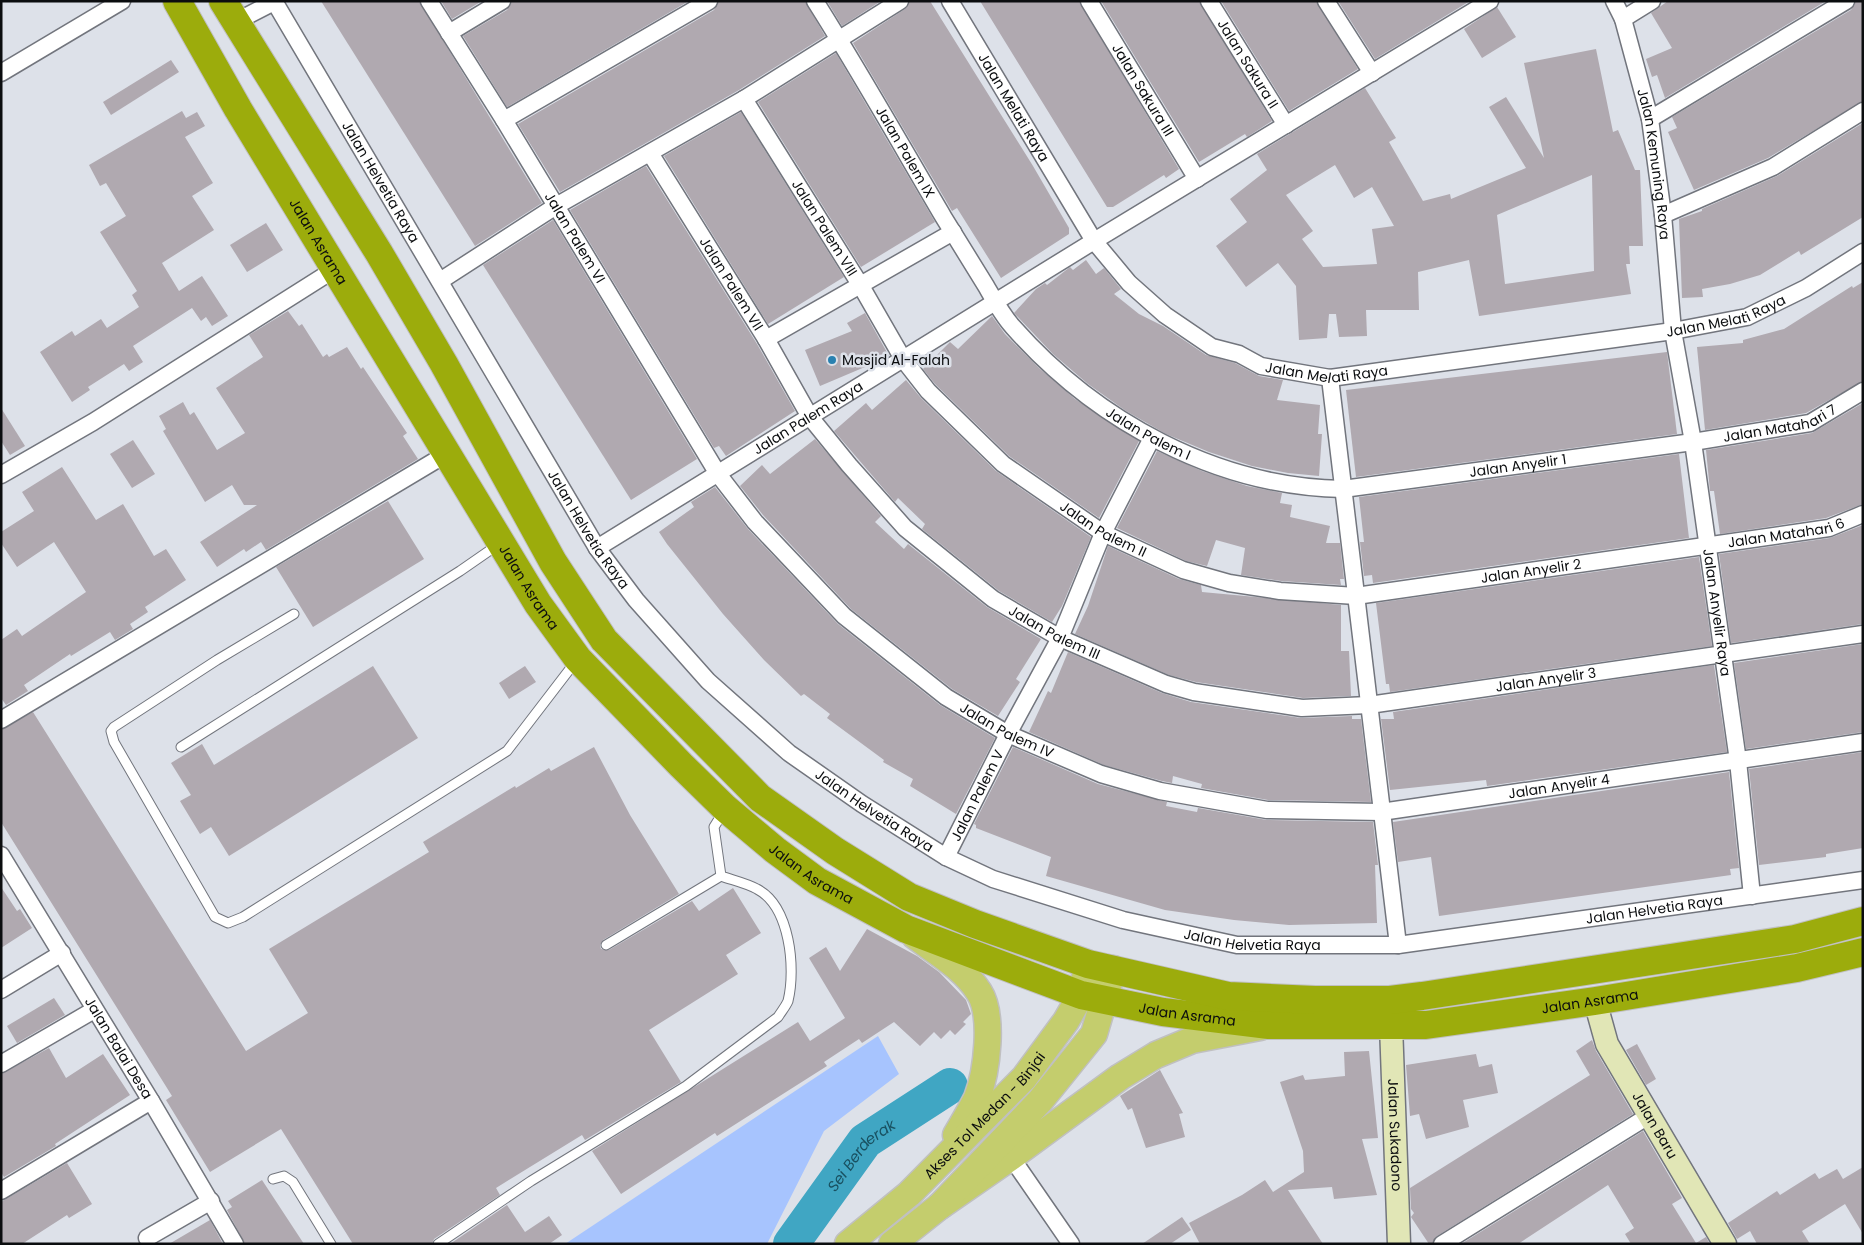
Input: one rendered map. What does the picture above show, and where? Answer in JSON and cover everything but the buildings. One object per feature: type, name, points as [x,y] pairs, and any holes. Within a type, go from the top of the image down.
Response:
[{"type":"highway","name":"Jalan Asrama","points":[[177,2],[238,109],[538,604],[578,659],[616,701],[725,808],[775,850],[818,881],[906,929],[1092,998],[1163,1012],[1268,1025],[1601,1024],[1798,968],[1863,952]]},
{"type":"highway","name":"Jalan Asrama","points":[[230,11],[389,270],[444,364],[553,562],[604,640],[760,798],[835,851],[909,897],[975,924],[1100,967],[1228,996],[1315,1000],[1390,1000],[1795,939],[1863,921]]},
{"type":"highway","points":[[1589,969],[1601,1024]]},
{"type":"main road","points":[[906,929],[964,974],[980,993],[986,1016],[988,1048],[977,1097],[940,1164]]},
{"type":"main road","name":"Akses Tol Medan - Binjai","points":[[892,1244],[940,1206],[1046,1094],[1094,1034],[1092,998],[1100,967]]},
{"type":"main road","name":"Akses Tol Medan - Binjai","points":[[848,1244],[909,1194],[940,1164],[1024,1078],[1066,1021],[1092,998]]},
{"type":"main road","points":[[940,1206],[1011,1157],[1120,1077],[1156,1055],[1192,1040],[1268,1025]]},
{"type":"street","points":[[1,74],[122,1]]},
{"type":"street","name":"Jalan Palem VI","points":[[429,1],[504,120],[718,474]]},
{"type":"street","points":[[449,33],[502,1]]},
{"type":"street","points":[[504,120],[708,1]]},
{"type":"street","name":"Jalan Palem IX","points":[[815,1],[952,232],[996,302]]},
{"type":"street","points":[[440,281],[556,206],[744,99],[900,1]]},
{"type":"street","name":"Jalan Melati Raya","points":[[950,1],[1094,241],[1128,284],[1165,316],[1212,347],[1239,354],[1261,366],[1330,378],[1673,331],[1747,317],[1806,288],[1863,252]]},
{"type":"street","name":"Jalan Sakura III","points":[[1089,1],[1197,179]]},
{"type":"street","name":"Jalan Sakura II","points":[[1209,1],[1286,125]]},
{"type":"street","points":[[1326,1],[1372,73]]},
{"type":"street","name":"Jalan Palem Raya","points":[[598,548],[1094,241],[1490,1]]},
{"type":"street","name":"Jalan Kemuning Raya","points":[[1614,1],[1623,19],[1650,119],[1663,215],[1673,331]]},
{"type":"street","points":[[1623,19],[1652,1]]},
{"type":"street","points":[[1650,119],[1846,1]]},
{"type":"street","points":[[230,11],[274,2]]},
{"type":"street","name":"Jalan Helvetia Raya","points":[[274,2],[598,548],[636,600],[708,681],[789,753],[862,804],[946,857],[993,879],[1123,920],[1237,945],[1398,945],[1863,880]]},
{"type":"street","name":"Jalan Palem VIII","points":[[744,99],[860,286],[903,360]]},
{"type":"street","points":[[1663,215],[1773,167],[1863,111]]},
{"type":"street","name":"Jalan Palem VII","points":[[650,153],[766,339],[810,417]]},
{"type":"street","points":[[766,339],[952,232]]},
{"type":"street","points":[[1,475],[102,416],[335,269]]},
{"type":"street","name":"Jalan Palem I","points":[[996,302],[1012,326],[1048,363],[1103,408],[1152,438],[1181,452],[1248,476],[1312,488],[1343,489]]},
{"type":"street","name":"Jalan Anyelir Raya","points":[[1673,331],[1693,442],[1724,653],[1738,761],[1752,896]]},
{"type":"street","name":"Jalan Palem II","points":[[903,360],[928,391],[1003,464],[1103,533],[1183,570],[1229,583],[1280,591],[1356,596]]},
{"type":"street","points":[[1330,378],[1398,945]]},
{"type":"street","name":"Jalan Matahari 7","points":[[1693,442],[1810,423],[1863,391]]},
{"type":"street","name":"Jalan Palem III","points":[[810,417],[849,466],[906,528],[993,599],[1060,638],[1166,684],[1194,692],[1302,708],[1369,705]]},
{"type":"street","name":"Jalan Palem V","points":[[946,857],[1008,734],[1060,638],[1103,533],[1152,438]]},
{"type":"street","name":"Jalan Anyelir 1","points":[[1343,489],[1693,442]]},
{"type":"street","points":[[1,720],[448,453]]},
{"type":"street","name":"Jalan Palem IV","points":[[718,474],[755,522],[844,616],[946,697],[1008,734],[1101,774],[1160,791],[1267,810],[1382,812]]},
{"type":"street","name":"Jalan Matahari 6","points":[[1708,546],[1829,528],[1863,514]]},
{"type":"street","name":"Jalan Anyelir 2","points":[[1356,596],[1708,546]]},
{"type":"street","name":"Jalan Anyelir 3","points":[[1369,705],[1863,634]]},
{"type":"street","name":"Jalan Anyelir 4","points":[[1382,812],[1863,742]]},
{"type":"street","name":"Jalan Balai Desa","points":[[1,855],[62,953],[94,1010],[151,1101],[235,1244]]},
{"type":"street","points":[[1,990],[62,953]]},
{"type":"street","points":[[1,1064],[94,1010]]},
{"type":"street","name":"Jalan Baru","points":[[1601,1024],[1650,1115],[1725,1244]]},
{"type":"street","name":"Jalan Sukadono","points":[[1391,1026],[1399,1244]]},
{"type":"street","points":[[1,1191],[151,1101]]},
{"type":"street","points":[[1442,1244],[1650,1115]]},
{"type":"street","points":[[1011,1157],[1071,1244]]},
{"type":"street","points":[[147,1238],[211,1201]]},
{"type":"lane","points":[[180,747],[460,571],[501,542]]},
{"type":"lane","points":[[294,614],[217,660],[114,727],[111,731],[114,742],[215,918],[228,923],[243,917],[507,751],[578,659]]},
{"type":"lane","points":[[721,876],[714,827],[725,808]]},
{"type":"lane","points":[[606,945],[721,876]]},
{"type":"lane","points":[[438,1244],[531,1181],[686,1086],[778,1017],[788,1002],[791,975],[789,947],[783,920],[776,908],[758,889],[721,876]]},
{"type":"lane","points":[[273,1179],[284,1176],[293,1182],[331,1244]]},
{"type":"shaded area","points":[[878,1036],[899,1074],[824,1131],[767,1244],[565,1244]]},
{"type":"waterway","name":"Sei Berderak","points":[[791,1244],[865,1141],[950,1086]]},
{"type":"place","name":"Masjid Al-Falah","points":[[832,360]]}]
